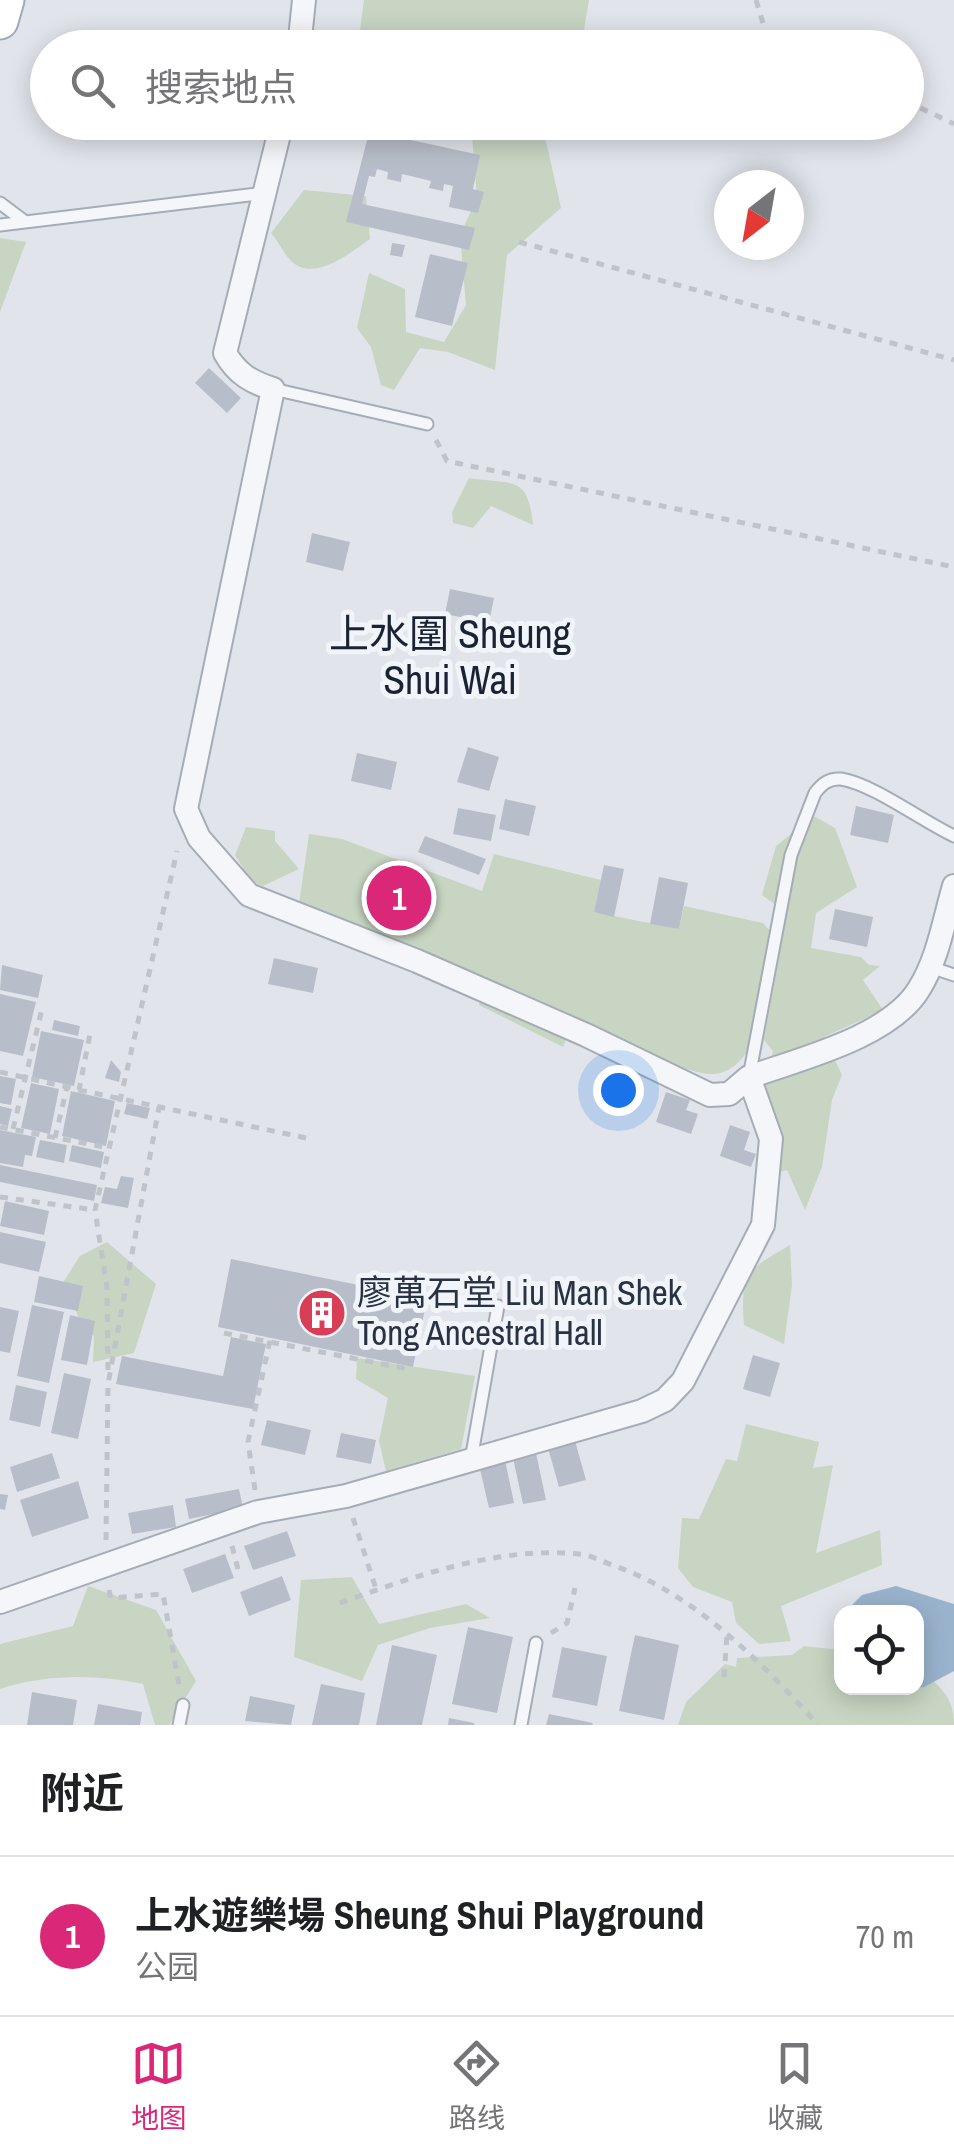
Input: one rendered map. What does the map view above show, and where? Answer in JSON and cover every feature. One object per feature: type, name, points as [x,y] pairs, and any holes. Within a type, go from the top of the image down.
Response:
[{"type":"main road","points":[[0,21],[6,0]]},
{"type":"street","points":[[301,30],[304,0]]},
{"type":"street","points":[[278,140],[225,353],[234,368],[253,383],[274,390],[186,810],[199,838],[250,895],[434,968],[586,1035],[710,1096],[728,1094],[749,1078],[847,1042],[899,1013],[919,989],[930,967],[954,886]]},
{"type":"street","points":[[0,1602],[105,1556],[258,1512],[346,1496],[642,1411],[665,1400],[683,1381],[764,1225],[771,1139],[749,1078]]},
{"type":"lane","points":[[0,226],[265,193]]},
{"type":"lane","points":[[0,203],[24,221]]},
{"type":"lane","points":[[274,390],[428,424]]},
{"type":"lane","points":[[749,1078],[791,855],[821,785],[828,780],[842,780],[862,786],[954,836]]},
{"type":"lane","points":[[930,967],[954,974]]},
{"type":"lane","points":[[471,1460],[498,1306]]},
{"type":"lane","points":[[521,1725],[536,1643]]},
{"type":"lane","points":[[178,1725],[183,1705]]},
{"type":"path","points":[[756,0],[765,30]]},
{"type":"path","points":[[924,110],[954,124]]},
{"type":"path","points":[[519,242],[954,360]]},
{"type":"path","points":[[447,461],[954,566]]},
{"type":"path","points":[[183,1705],[164,1594],[111,1598],[105,1556],[107,1288],[95,1210],[186,810]]},
{"type":"path","points":[[13,1129],[42,1008]]},
{"type":"path","points":[[79,1090],[91,1030]]},
{"type":"path","points":[[0,1072],[311,1139]]},
{"type":"path","points":[[55,1138],[66,1087]]},
{"type":"path","points":[[108,1384],[160,1108]]},
{"type":"path","points":[[0,1127],[109,1148]]},
{"type":"path","points":[[0,1197],[95,1210]]},
{"type":"path","points":[[224,1333],[408,1369]]},
{"type":"path","points":[[258,1512],[248,1442],[270,1340]]},
{"type":"path","points":[[346,1496],[376,1590]]},
{"type":"path","points":[[340,1602],[516,1553],[582,1554],[646,1577],[726,1634],[818,1725]]},
{"type":"path","points":[[536,1643],[567,1623],[575,1588]]},
{"type":"path","points":[[724,1677],[726,1634]]},
{"type":"green space","points":[[364,0],[589,0],[584,30],[360,30]]},
{"type":"green space","points":[[472,140],[546,140],[561,208],[507,255],[495,370],[448,352],[420,348],[394,390],[381,385],[371,347],[357,328],[369,273],[405,289],[406,332],[444,342],[466,305],[460,235],[477,198]]},
{"type":"green space","points":[[304,190],[366,196],[370,239],[331,264],[299,267],[271,233]]},
{"type":"green space","points":[[0,238],[26,242],[0,312]]},
{"type":"green space","points":[[469,478],[516,485],[527,497],[533,525],[491,506],[473,528],[453,523],[452,512]]},
{"type":"green space","points":[[814,816],[835,828],[857,887],[816,913],[811,948],[861,957],[869,965],[880,966],[863,980],[883,1010],[824,1037],[842,1075],[832,1100],[822,1167],[805,1210],[787,1170],[763,1176],[755,1121],[773,1051],[764,1040],[787,913],[762,895],[776,846]]},
{"type":"green space","points":[[246,827],[275,831],[275,841],[299,869],[263,886],[251,881],[235,855]]},
{"type":"green space","points":[[309,834],[342,839],[482,891],[494,854],[601,880],[594,912],[679,929],[684,906],[763,923],[771,932],[747,1052],[725,1071],[702,1073],[666,1062],[574,1020],[563,1047],[479,1005],[486,983],[299,904]]},
{"type":"green space","points":[[107,1242],[156,1284],[134,1353],[93,1362],[94,1336],[82,1326],[64,1281],[80,1256]]},
{"type":"green space","points":[[790,1245],[792,1285],[784,1344],[744,1325],[743,1294],[755,1268]]},
{"type":"green space","points":[[357,1358],[475,1376],[461,1449],[386,1471],[379,1441],[388,1398],[356,1379]]},
{"type":"green space","points":[[746,1424],[819,1442],[813,1468],[833,1465],[816,1553],[880,1530],[882,1565],[781,1606],[791,1641],[759,1644],[736,1623],[732,1602],[693,1587],[678,1568],[682,1518],[699,1519],[726,1459],[737,1461]]},
{"type":"green space","points":[[352,1577],[379,1624],[466,1604],[490,1618],[430,1628],[378,1645],[362,1681],[294,1657],[301,1580]]},
{"type":"green space","points":[[88,1586],[156,1610],[196,1681],[169,1725],[155,1725],[143,1684],[71,1677],[35,1680],[0,1689],[0,1644],[73,1626]]},
{"type":"green space","points":[[804,1646],[834,1649],[834,1695],[924,1695],[924,1672],[948,1698],[954,1725],[678,1725],[686,1702],[725,1664],[736,1667],[737,1658],[792,1655]]},
{"type":"water","points":[[896,1586],[954,1604],[954,1671],[924,1687],[924,1605],[852,1605],[862,1595]]},
{"type":"building","points":[[367,140],[411,140],[480,155],[473,189],[484,192],[478,213],[449,207],[453,186],[444,184],[443,191],[429,188],[431,181],[402,174],[401,182],[387,179],[388,172],[377,169],[375,177],[369,176],[362,204],[475,228],[469,250],[346,222]]},
{"type":"building","points":[[392,243],[405,245],[402,257],[390,255]]},
{"type":"building","points":[[430,254],[468,263],[452,326],[415,317]]},
{"type":"building","points":[[209,368],[241,398],[227,413],[195,383]]},
{"type":"building","points":[[312,533],[350,542],[343,571],[306,562]]},
{"type":"building","points":[[450,589],[494,598],[489,623],[445,614]]},
{"type":"building","points":[[468,747],[499,757],[489,791],[457,782]]},
{"type":"building","points":[[357,753],[397,762],[391,790],[351,781]]},
{"type":"building","points":[[505,799],[536,806],[529,836],[499,829]]},
{"type":"building","points":[[856,806],[894,815],[888,843],[850,835]]},
{"type":"building","points":[[458,808],[496,815],[491,841],[453,834]]},
{"type":"building","points":[[425,836],[486,859],[479,875],[418,852]]},
{"type":"building","points":[[604,865],[624,869],[614,917],[594,912]]},
{"type":"building","points":[[659,877],[688,883],[679,929],[650,924]]},
{"type":"building","points":[[835,909],[873,917],[867,947],[829,939]]},
{"type":"building","points":[[274,958],[318,968],[313,993],[268,984]]},
{"type":"building","points":[[2,965],[43,975],[38,998],[0,990]]},
{"type":"building","points":[[0,994],[36,1002],[23,1056],[0,1051]]},
{"type":"building","points":[[54,1020],[80,1026],[78,1036],[52,1030]]},
{"type":"building","points":[[41,1031],[84,1040],[74,1086],[32,1077]]},
{"type":"building","points":[[111,1060],[121,1072],[119,1082],[105,1078]]},
{"type":"building","points":[[0,1076],[16,1079],[11,1105],[0,1103]]},
{"type":"building","points":[[31,1083],[59,1089],[50,1134],[21,1128]]},
{"type":"building","points":[[71,1091],[115,1101],[106,1146],[62,1136]]},
{"type":"building","points":[[666,1092],[690,1100],[686,1110],[698,1114],[691,1134],[656,1122]]},
{"type":"building","points":[[127,1103],[150,1108],[147,1119],[124,1114]]},
{"type":"building","points":[[0,1106],[12,1109],[8,1126],[0,1124]]},
{"type":"building","points":[[730,1125],[750,1132],[744,1150],[756,1154],[751,1167],[720,1156]]},
{"type":"building","points":[[0,1130],[36,1137],[32,1156],[25,1155],[23,1167],[0,1163]]},
{"type":"building","points":[[40,1140],[67,1145],[64,1163],[36,1157]]},
{"type":"building","points":[[72,1145],[104,1152],[101,1168],[69,1161]]},
{"type":"building","points":[[0,1165],[97,1185],[94,1201],[0,1182]]},
{"type":"building","points":[[121,1176],[134,1178],[128,1208],[101,1203],[105,1187],[117,1189]]},
{"type":"building","points":[[5,1201],[49,1211],[44,1235],[0,1226]]},
{"type":"building","points":[[0,1232],[46,1242],[39,1272],[0,1263]]},
{"type":"building","name":"廖萬石堂 Liu Man Shek Tong Ancestral Hall","points":[[231,1259],[427,1299],[413,1367],[218,1327]]},
{"type":"building","points":[[39,1276],[83,1286],[78,1311],[34,1302]]},
{"type":"building","points":[[32,1305],[64,1312],[49,1383],[17,1376]]},
{"type":"building","points":[[0,1307],[19,1311],[10,1353],[0,1351]]},
{"type":"building","points":[[70,1315],[95,1321],[87,1365],[61,1360]]},
{"type":"building","points":[[231,1337],[266,1344],[253,1409],[116,1384],[122,1356],[223,1376]]},
{"type":"building","points":[[753,1355],[780,1363],[770,1397],[743,1389]]},
{"type":"building","points":[[64,1373],[91,1379],[78,1439],[51,1433]]},
{"type":"building","points":[[16,1385],[47,1392],[40,1427],[9,1420]]},
{"type":"building","points":[[267,1420],[311,1430],[305,1455],[261,1445]]},
{"type":"building","points":[[341,1433],[376,1440],[371,1464],[336,1457]]},
{"type":"building","points":[[575,1441],[586,1480],[559,1487],[548,1448]]},
{"type":"building","points":[[52,1453],[60,1478],[17,1492],[10,1467]]},
{"type":"building","points":[[536,1453],[546,1500],[523,1504],[513,1458]]},
{"type":"building","points":[[505,1460],[514,1503],[489,1508],[479,1465]]},
{"type":"building","points":[[78,1481],[89,1518],[32,1537],[20,1500]]},
{"type":"building","points":[[239,1489],[243,1508],[189,1519],[185,1499]]},
{"type":"building","points":[[0,1494],[8,1495],[5,1510],[0,1509]]},
{"type":"building","points":[[173,1505],[176,1527],[132,1534],[128,1513]]},
{"type":"building","points":[[287,1531],[296,1556],[253,1570],[244,1546]]},
{"type":"building","points":[[225,1554],[234,1578],[192,1593],[183,1569]]},
{"type":"building","points":[[282,1576],[291,1600],[249,1616],[240,1592]]},
{"type":"building","points":[[468,1627],[513,1637],[497,1713],[452,1704]]},
{"type":"building","points":[[635,1635],[679,1645],[664,1720],[619,1711]]},
{"type":"building","points":[[392,1645],[437,1655],[422,1725],[376,1725]]},
{"type":"building","points":[[562,1647],[607,1656],[597,1706],[552,1697]]},
{"type":"building","points":[[321,1684],[365,1693],[359,1725],[312,1725]]},
{"type":"building","points":[[32,1692],[77,1700],[73,1725],[27,1725]]},
{"type":"building","points":[[250,1696],[295,1705],[291,1725],[245,1721]]},
{"type":"building","points":[[98,1704],[142,1712],[140,1725],[94,1725]]},
{"type":"building","points":[[549,1714],[593,1723],[546,1725]]},
{"type":"building","points":[[449,1718],[474,1723],[474,1725],[448,1725]]},
{"type":"place","name":"上水遊樂場 Sheung Shui Playground","points":[[399,898]]},
{"type":"place","name":"廖萬石堂 Liu Man Shek Tong Ancestral Hall","points":[[322,1313]]},
{"type":"district","name":"上水圍 Sheung Shui Wai","points":[[450,657]]}]
